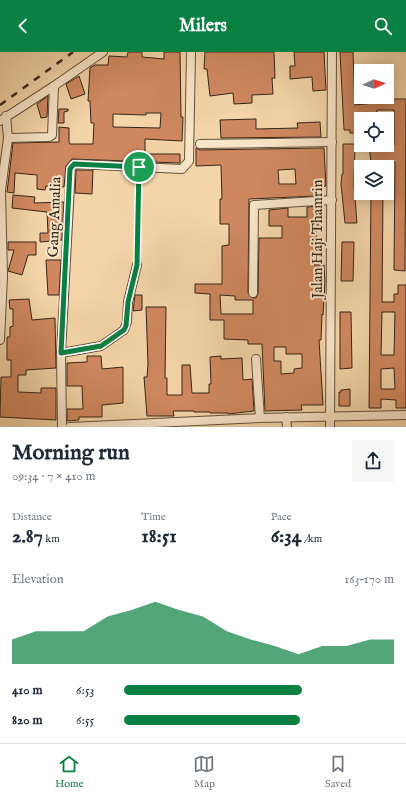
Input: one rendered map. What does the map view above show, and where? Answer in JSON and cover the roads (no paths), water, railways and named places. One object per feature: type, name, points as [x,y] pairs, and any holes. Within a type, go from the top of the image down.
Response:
[{"type":"street","points":[[0,340],[3,276],[1,190],[8,138],[3,119],[103,52]]},
{"type":"street","name":"Gang Amalia","points":[[62,427],[61,353],[71,167],[74,164],[182,169],[188,164],[191,52]]},
{"type":"street","name":"Jalan Haji Thamrin","points":[[330,427],[332,52]]},
{"type":"street","points":[[8,138],[49,137],[52,135],[54,86]]},
{"type":"street","points":[[200,144],[332,142]]},
{"type":"street","points":[[253,293],[254,205],[332,200]]},
{"type":"street","points":[[61,353],[101,346],[124,330],[127,322],[128,302],[137,265]]},
{"type":"street","points":[[256,359],[260,418]]},
{"type":"street","points":[[70,427],[200,424],[286,417],[406,415]]},
{"type":"street","points":[[286,417],[287,427]]},
{"type":"lane","points":[[137,265],[139,167]]},
{"type":"railway","points":[[0,105],[73,52]]}]
